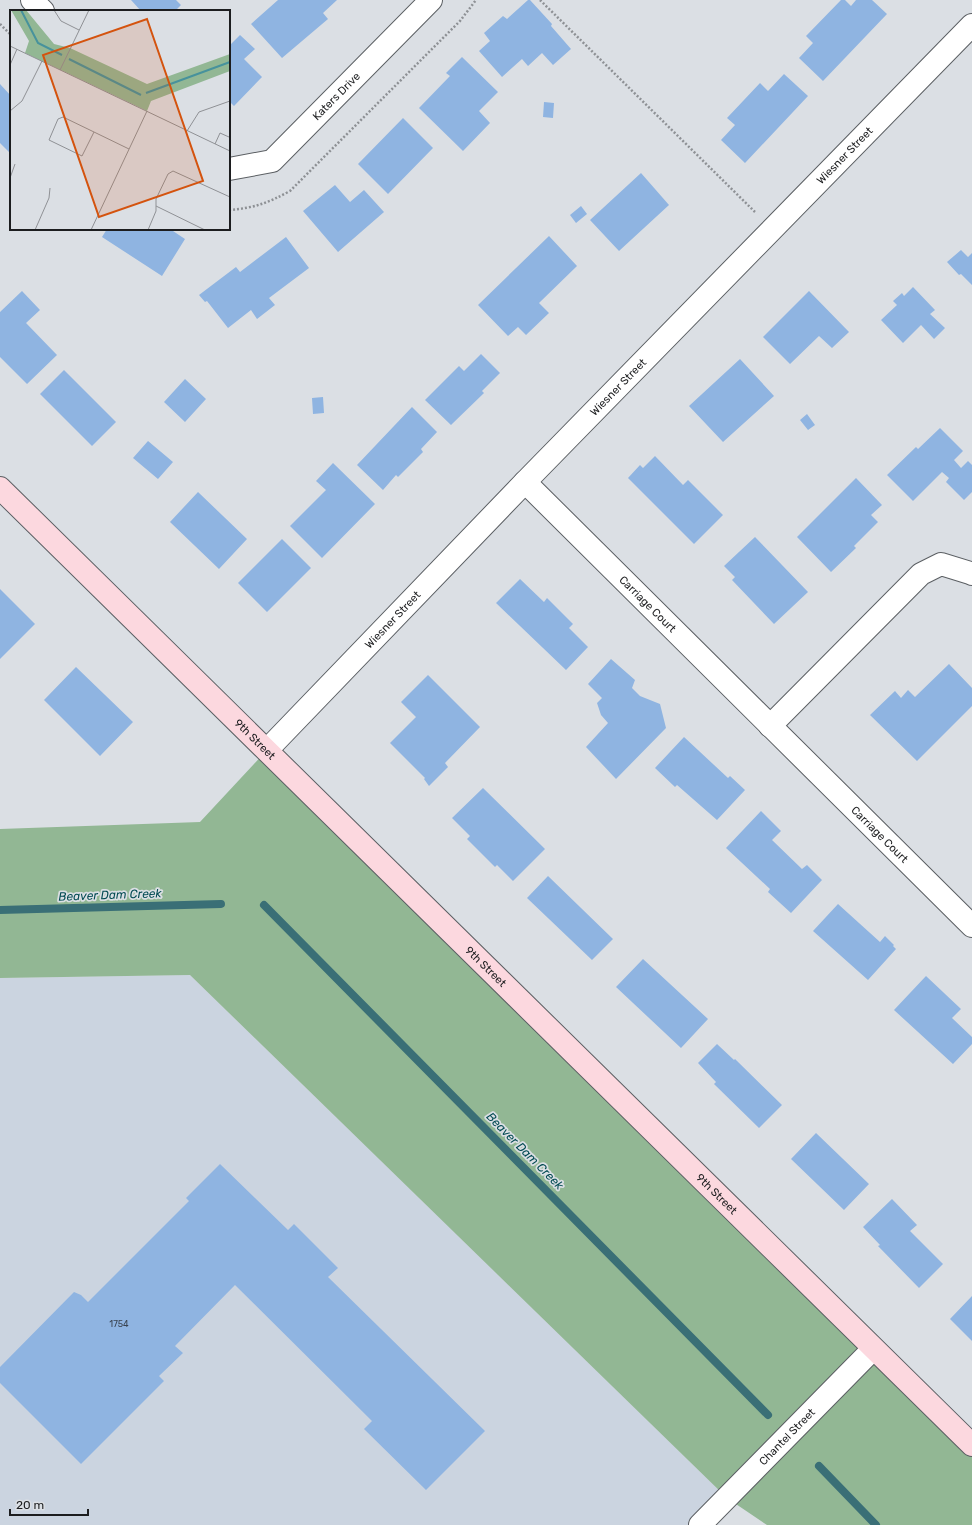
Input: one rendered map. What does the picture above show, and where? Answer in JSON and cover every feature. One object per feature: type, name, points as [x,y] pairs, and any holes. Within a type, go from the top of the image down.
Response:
[{"type":"street","points":[[32,0],[42,10]]},
{"type":"street","name":"Katers Drive","points":[[230,169],[272,161],[431,0]]},
{"type":"street","name":"Wiesner Street","points":[[267,750],[525,482],[972,25]]},
{"type":"street","name":"Carriage Court","points":[[525,482],[972,926]]},
{"type":"street","name":"9th Street","points":[[0,488],[972,1445]]},
{"type":"street","points":[[770,726],[921,574],[941,564],[972,574]]},
{"type":"street","name":"Chantel Street","points":[[700,1525],[873,1349]]},
{"type":"path","points":[[230,210],[249,209],[272,201],[290,191],[460,21],[476,0]]},
{"type":"path","points":[[540,0],[772,230]]},
{"type":"path","points":[[0,24],[10,34]]},
{"type":"shaded area","points":[[190,975],[727,1498],[700,1525],[0,1525],[0,978]]},
{"type":"green space","points":[[267,750],[972,1445],[972,1525],[767,1525],[727,1498],[190,975],[0,978],[0,829],[200,822]]},
{"type":"building","points":[[131,0],[176,0],[181,5],[176,10],[140,10]]},
{"type":"building","points":[[278,0],[337,0],[323,13],[328,19],[282,58],[251,24]]},
{"type":"building","points":[[528,0],[530,0],[552,24],[551,26],[571,49],[553,65],[542,53],[528,66],[522,59],[502,77],[479,51],[490,41],[484,33],[503,16],[507,19]]},
{"type":"building","points":[[841,0],[845,0],[851,6],[856,0],[872,0],[887,14],[823,81],[799,58],[813,43],[806,36]]},
{"type":"building","points":[[240,35],[255,49],[244,59],[262,77],[234,106],[230,102],[230,45]]},
{"type":"building","points":[[462,57],[498,92],[479,111],[490,123],[463,151],[419,108],[450,76],[446,73]]},
{"type":"building","points":[[784,74],[808,96],[745,163],[721,140],[735,125],[727,118],[760,83],[768,91]]},
{"type":"building","points":[[0,84],[10,95],[10,153],[0,143]]},
{"type":"building","points":[[544,102],[554,103],[553,118],[543,117]]},
{"type":"building","points":[[403,118],[433,148],[388,194],[358,164]]},
{"type":"building","points":[[641,173],[669,205],[619,251],[590,220]]},
{"type":"building","points":[[335,185],[350,202],[364,190],[384,212],[338,252],[303,211]]},
{"type":"building","points":[[581,206],[587,214],[576,223],[570,215]]},
{"type":"building","points":[[106,230],[172,230],[185,239],[162,276],[102,237]]},
{"type":"building","points":[[549,236],[577,266],[539,303],[549,313],[526,335],[518,327],[508,336],[478,305]]},
{"type":"building","points":[[286,237],[309,268],[269,298],[275,305],[257,319],[251,310],[228,328],[207,301],[205,302],[199,295],[236,267],[240,272]]},
{"type":"building","points":[[961,250],[968,257],[972,253],[972,285],[961,274],[959,275],[947,262]]},
{"type":"building","points":[[913,287],[935,310],[930,314],[945,328],[934,339],[921,325],[903,343],[881,320],[897,305],[893,301],[902,293],[904,296]]},
{"type":"building","points":[[22,291],[40,310],[26,323],[57,355],[27,384],[0,357],[0,312]]},
{"type":"building","points":[[809,291],[849,332],[832,348],[819,336],[790,364],[763,337]]},
{"type":"building","points":[[481,354],[500,373],[482,391],[484,393],[451,425],[425,400],[459,366],[464,371]]},
{"type":"building","points":[[740,359],[774,396],[723,442],[689,406]]},
{"type":"building","points":[[64,370],[116,422],[92,446],[40,394]]},
{"type":"building","points":[[185,379],[206,399],[185,422],[164,402]]},
{"type":"building","points":[[323,397],[324,413],[313,414],[312,398]]},
{"type":"building","points":[[412,407],[437,432],[421,449],[423,452],[398,477],[396,475],[383,490],[357,465]]},
{"type":"building","points":[[807,414],[815,425],[808,430],[800,420]]},
{"type":"building","points":[[940,428],[963,451],[954,460],[961,468],[968,461],[972,465],[972,492],[964,500],[946,482],[949,478],[942,472],[913,501],[887,475],[916,447],[918,449]]},
{"type":"building","points":[[148,441],[173,462],[158,479],[133,458]]},
{"type":"building","points":[[655,456],[683,485],[688,480],[723,515],[694,544],[628,478],[640,465],[643,468]]},
{"type":"building","points":[[333,463],[375,504],[322,558],[290,526],[326,490],[316,481]]},
{"type":"building","points":[[856,478],[882,505],[871,515],[878,522],[854,546],[856,548],[831,572],[797,537]]},
{"type":"building","points":[[198,492],[247,539],[219,569],[170,522]]},
{"type":"building","points":[[755,537],[808,592],[774,624],[732,580],[735,577],[724,566]]},
{"type":"building","points":[[282,539],[311,568],[267,612],[238,583]]},
{"type":"building","points":[[520,579],[544,602],[547,598],[573,624],[569,628],[588,647],[566,670],[496,603]]},
{"type":"building","points":[[0,589],[35,624],[0,659]]},
{"type":"building","points":[[611,659],[635,680],[632,688],[640,696],[660,704],[666,728],[616,779],[586,747],[608,723],[601,715],[597,703],[602,698],[588,684]]},
{"type":"building","points":[[949,664],[972,688],[972,706],[917,761],[870,715],[895,691],[901,698],[908,690],[915,697]]},
{"type":"building","points":[[76,667],[133,722],[100,756],[44,700]]},
{"type":"building","points":[[428,675],[480,727],[445,763],[448,767],[429,786],[424,779],[425,778],[390,743],[416,717],[401,702]]},
{"type":"building","points":[[684,737],[728,778],[730,776],[745,790],[717,820],[677,785],[675,787],[655,768]]},
{"type":"building","points":[[483,788],[545,849],[513,881],[497,865],[495,867],[467,839],[470,836],[452,818]]},
{"type":"building","points":[[761,811],[781,831],[772,840],[802,869],[807,865],[822,880],[791,913],[768,892],[770,889],[726,848]]},
{"type":"building","points":[[548,876],[613,939],[592,960],[527,898]]},
{"type":"building","points":[[838,904],[880,942],[885,936],[896,949],[868,980],[813,931]]},
{"type":"building","points":[[643,959],[708,1019],[681,1048],[616,987]]},
{"type":"building","points":[[926,976],[961,1009],[952,1018],[972,1037],[972,1044],[953,1064],[894,1010]]},
{"type":"building","points":[[717,1044],[734,1060],[735,1059],[782,1105],[759,1128],[714,1084],[716,1082],[698,1063]]},
{"type":"building","points":[[816,1133],[869,1184],[844,1210],[791,1159]]},
{"type":"building","points":[[220,1164],[288,1230],[294,1224],[338,1268],[328,1277],[485,1431],[426,1490],[364,1429],[372,1421],[235,1285],[175,1346],[183,1353],[159,1376],[164,1381],[81,1464],[0,1383],[0,1367],[74,1292],[81,1295],[88,1302],[189,1201],[186,1198]]},
{"type":"building","points":[[892,1199],[917,1225],[910,1231],[943,1264],[919,1288],[878,1246],[880,1245],[863,1227]]},
{"type":"building","points":[[972,1296],[972,1341],[950,1319]]},
{"type":"waterway","name":"Beaver Dam Creek","points":[[0,910],[221,904]]},
{"type":"waterway","name":"Beaver Dam Creek","points":[[264,905],[768,1415]]},
{"type":"waterway","name":"Beaver Dam Creek","points":[[819,1466],[876,1525]]}]
